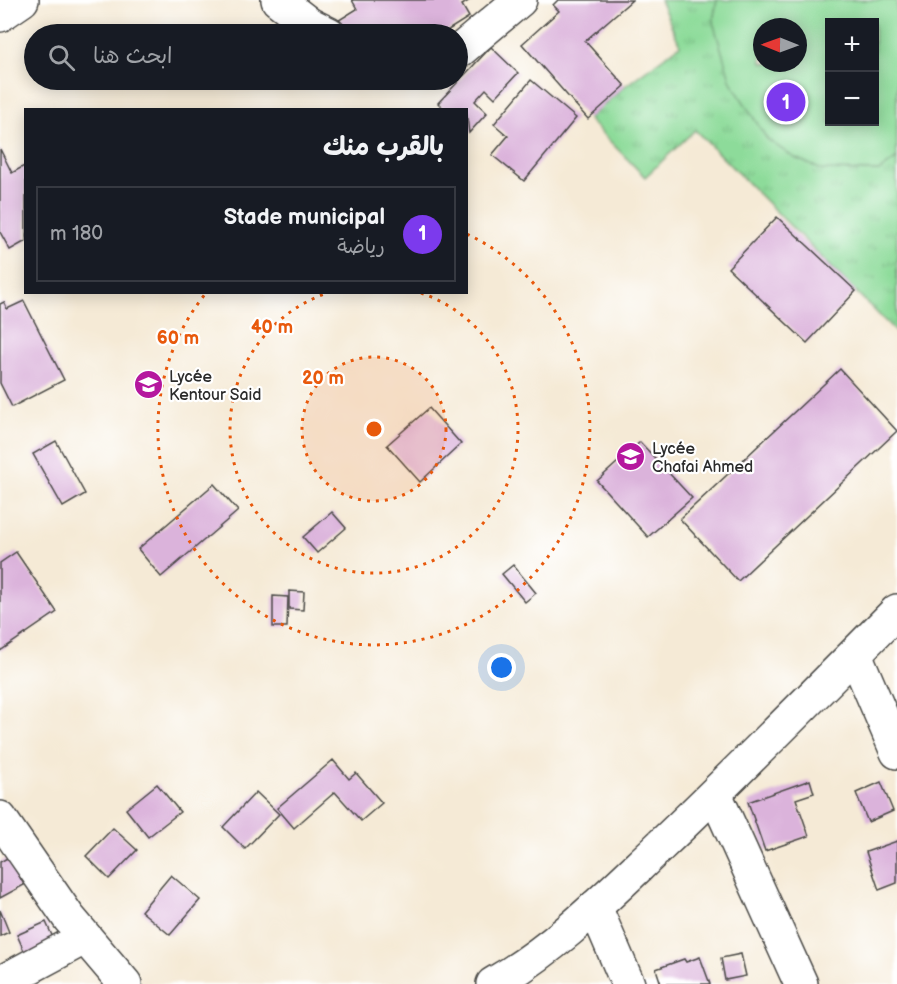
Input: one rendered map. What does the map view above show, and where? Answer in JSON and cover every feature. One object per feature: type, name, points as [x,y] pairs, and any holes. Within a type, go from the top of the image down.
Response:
[{"type":"street","points":[[0,15],[22,0]]},
{"type":"street","points":[[278,0],[309,24]]},
{"type":"street","points":[[468,44],[520,0]]},
{"type":"street","points":[[493,984],[538,953],[595,908],[715,794],[897,611]]},
{"type":"street","points":[[855,654],[897,752]]},
{"type":"street","points":[[715,794],[801,984]]},
{"type":"street","points":[[0,818],[84,938],[124,984]]},
{"type":"street","points":[[595,908],[628,984]]},
{"type":"street","points":[[0,983],[84,938]]},
{"type":"green space","points":[[660,0],[717,0],[713,22],[822,170],[879,171],[897,158],[897,333],[695,130],[645,177],[588,119],[625,86],[680,45]]},
{"type":"green space","points":[[717,0],[897,0],[897,158],[879,171],[822,170],[793,157],[767,139],[731,82],[713,22]]},
{"type":"building","points":[[352,0],[470,0],[462,5],[469,17],[458,24],[337,24],[336,22],[357,9]]},
{"type":"building","points":[[558,0],[632,0],[585,41],[625,86],[588,119],[522,44],[559,11],[553,5]]},
{"type":"building","points":[[491,47],[518,73],[495,98],[486,89],[475,101],[487,113],[469,133],[468,108],[443,108],[438,103],[450,90],[468,90],[468,71]]},
{"type":"building","points":[[531,80],[576,118],[524,181],[492,155],[508,136],[494,124]]},
{"type":"building","points":[[0,149],[12,173],[24,166],[24,242],[10,250],[0,232]]},
{"type":"building","points":[[777,217],[856,291],[807,343],[728,268]]},
{"type":"building","points":[[24,301],[64,380],[12,407],[0,383],[0,304],[4,302],[7,309]]},
{"type":"building","points":[[840,369],[897,431],[738,581],[680,519]]},
{"type":"building","points":[[429,408],[461,444],[420,482],[387,445]]},
{"type":"building","points":[[56,441],[85,494],[63,507],[33,454]]},
{"type":"building","points":[[640,442],[692,498],[648,537],[597,481]]},
{"type":"building","points":[[214,484],[238,511],[161,577],[138,549]]},
{"type":"building","points":[[332,512],[346,528],[317,553],[303,537]]},
{"type":"building","points":[[16,552],[57,612],[0,651],[0,563]]},
{"type":"building","points":[[513,565],[536,593],[525,602],[502,574]]},
{"type":"building","points":[[289,591],[304,592],[303,610],[289,609]]},
{"type":"building","points":[[273,596],[288,597],[287,627],[273,627]]},
{"type":"building","points":[[333,760],[349,779],[356,773],[382,803],[361,821],[335,792],[294,828],[277,808]]},
{"type":"building","points":[[810,780],[814,793],[796,799],[809,836],[765,851],[748,802]]},
{"type":"building","points":[[881,782],[893,811],[868,822],[856,793]]},
{"type":"building","points":[[157,784],[180,812],[148,837],[126,809]]},
{"type":"building","points":[[256,792],[279,814],[245,849],[223,827]]},
{"type":"building","points":[[113,828],[137,850],[109,879],[86,856]]},
{"type":"building","points":[[897,841],[897,883],[879,890],[866,852]]},
{"type":"building","points":[[9,857],[24,885],[0,898],[0,862]]},
{"type":"building","points":[[171,875],[200,900],[170,935],[141,911]]},
{"type":"building","points":[[0,910],[9,932],[0,936]]},
{"type":"building","points":[[46,922],[58,949],[29,962],[17,935]]},
{"type":"building","points":[[741,954],[746,976],[725,980],[721,958]]},
{"type":"building","points":[[700,957],[710,984],[661,984],[656,969],[684,959],[686,962]]},
{"type":"place","name":"Stade municipal","points":[[786,102]]},
{"type":"place","name":"Lycée Kentour Said","points":[[148,385]]},
{"type":"place","name":"Lycée Chafai Ahmed","points":[[631,457]]}]
